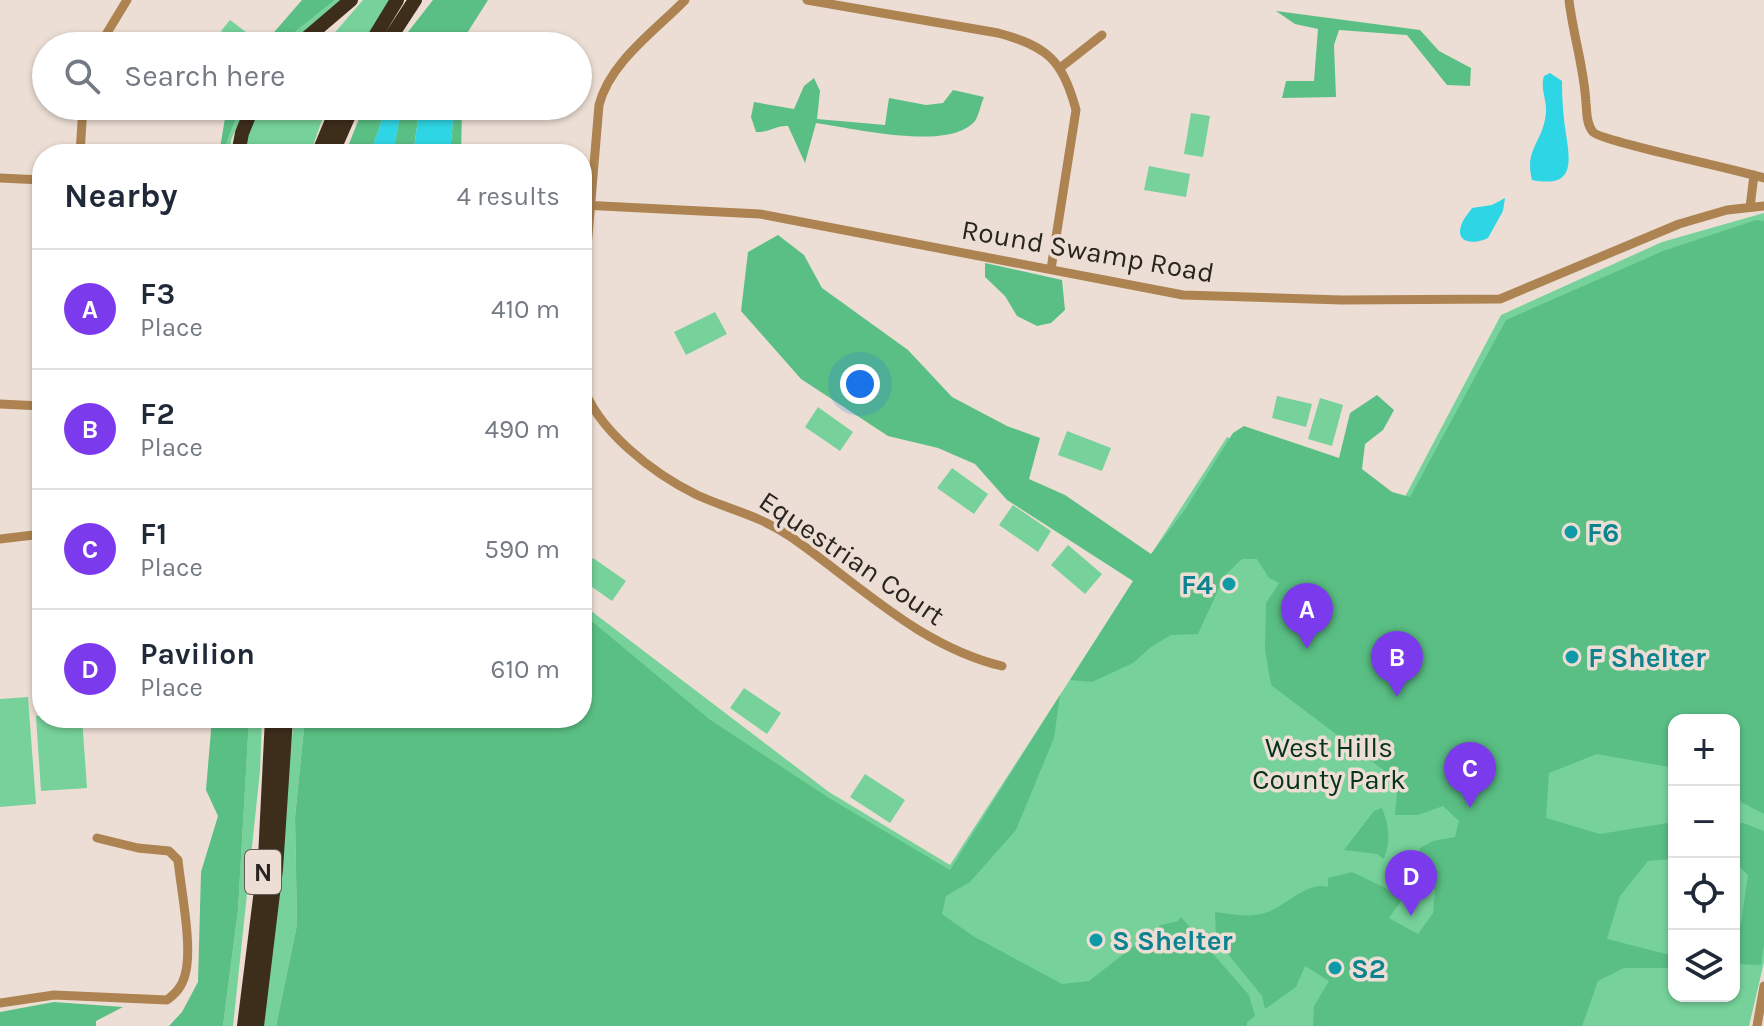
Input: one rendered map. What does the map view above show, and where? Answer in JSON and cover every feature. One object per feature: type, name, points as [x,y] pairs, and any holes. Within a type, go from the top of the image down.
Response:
[{"type":"highway","points":[[313,32],[351,0]]},
{"type":"highway","points":[[378,32],[397,0]]},
{"type":"highway","points":[[394,32],[415,0]]},
{"type":"highway","points":[[237,144],[244,120]]},
{"type":"highway","points":[[322,144],[331,120]]},
{"type":"highway","points":[[336,144],[347,120]]},
{"type":"highway","name":"N","points":[[244,1026],[265,858],[272,728]]},
{"type":"highway","name":"N","points":[[257,1026],[276,869],[285,728]]},
{"type":"street","points":[[105,32],[127,0]]},
{"type":"street","points":[[592,159],[604,87],[616,70],[685,0]]},
{"type":"street","points":[[807,0],[998,33],[1024,40],[1047,52],[1060,68],[1076,110],[1051,269]]},
{"type":"street","points":[[1569,0],[1572,29],[1582,60],[1587,121],[1593,132],[1625,144],[1759,176],[1750,207]]},
{"type":"street","points":[[1060,68],[1102,35]]},
{"type":"street","points":[[81,144],[82,120]]},
{"type":"street","points":[[0,178],[32,180]]},
{"type":"street","name":"Round Swamp Road","points":[[592,205],[760,214],[1183,295],[1342,300],[1500,299],[1679,224],[1727,210],[1764,206]]},
{"type":"street","points":[[0,404],[32,406]]},
{"type":"street","name":"Equestrian Court","points":[[592,407],[608,429],[660,472],[695,494],[766,521],[925,635],[972,659],[1002,666]]},
{"type":"street","points":[[0,539],[32,535]]},
{"type":"street","points":[[0,1003],[54,995],[167,1000],[179,991],[186,975],[188,956],[178,860],[169,851],[138,848],[97,838]]},
{"type":"street","points":[[1757,1026],[1764,986]]},
{"type":"green space","points":[[302,0],[335,0],[295,32],[274,32]]},
{"type":"green space","points":[[335,0],[345,0],[308,32],[295,32]]},
{"type":"green space","points":[[363,0],[391,0],[372,32],[335,32]]},
{"type":"green space","points":[[433,0],[488,0],[468,32],[408,32]]},
{"type":"green space","points":[[1276,11],[1420,30],[1439,51],[1471,68],[1470,86],[1447,85],[1407,35],[1339,30],[1334,45],[1336,97],[1282,98],[1286,81],[1314,81],[1318,29],[1295,24]]},
{"type":"green space","points":[[230,20],[246,32],[222,32]]},
{"type":"green space","points":[[814,78],[820,91],[817,119],[885,125],[889,98],[926,105],[943,103],[953,90],[984,97],[975,121],[962,130],[944,135],[900,136],[816,123],[805,163],[788,126],[756,132],[751,117],[754,102],[794,109],[804,86]]},
{"type":"green space","points":[[1191,113],[1210,116],[1203,157],[1184,154]]},
{"type":"green space","points":[[225,120],[235,120],[226,144],[221,144]]},
{"type":"green space","points":[[235,120],[240,120],[231,144],[226,144]]},
{"type":"green space","points":[[252,120],[322,120],[314,144],[246,144]]},
{"type":"green space","points":[[358,120],[382,120],[374,144],[349,144]]},
{"type":"green space","points":[[399,120],[418,120],[414,144],[395,144]]},
{"type":"green space","points":[[453,120],[462,120],[461,144],[451,144]]},
{"type":"green space","points":[[1149,166],[1190,174],[1186,197],[1144,190]]},
{"type":"green space","name":"West Hills County Park","points":[[1764,213],[1764,962],[1749,1026],[302,1026],[573,728],[592,728],[592,612],[829,792],[950,865],[1227,437],[1327,475],[1399,508],[1501,315],[1662,242]]},
{"type":"green space","points":[[1756,220],[1764,221],[1764,814],[1740,801],[1740,714],[1668,714],[1668,767],[1597,754],[1549,773],[1546,818],[1600,834],[1668,823],[1668,859],[1648,861],[1620,896],[1607,939],[1668,954],[1668,968],[1624,968],[1598,981],[1582,1026],[1313,1026],[1314,1006],[1329,981],[1305,966],[1296,987],[1265,1009],[1262,996],[1216,939],[1215,912],[1265,913],[1304,891],[1328,887],[1328,878],[1352,872],[1404,897],[1389,918],[1418,934],[1433,913],[1435,890],[1412,876],[1420,848],[1433,841],[1455,837],[1459,821],[1443,806],[1418,815],[1395,815],[1398,781],[1271,685],[1265,650],[1266,603],[1279,583],[1269,578],[1257,559],[1242,559],[1225,575],[1198,634],[1171,635],[1133,663],[1092,682],[1070,680],[1133,581],[1007,500],[975,464],[938,448],[888,436],[801,379],[741,311],[748,252],[778,235],[804,255],[822,288],[908,350],[952,397],[1007,426],[1040,438],[1029,479],[1065,495],[1151,554],[1184,511],[1233,433],[1244,426],[1339,458],[1350,413],[1377,395],[1394,410],[1383,430],[1365,444],[1362,469],[1392,492],[1410,497],[1506,320],[1663,251]]},
{"type":"green space","points":[[985,263],[1062,280],[1065,310],[1051,323],[1037,326],[1017,316],[1005,296],[985,277]]},
{"type":"green space","points":[[715,312],[727,334],[686,355],[674,332]]},
{"type":"green space","points":[[1277,396],[1312,404],[1306,427],[1272,418]]},
{"type":"green space","points":[[1320,398],[1343,405],[1332,446],[1308,439]]},
{"type":"green space","points":[[818,407],[853,432],[840,451],[805,427]]},
{"type":"green space","points":[[1067,431],[1111,448],[1102,471],[1058,455]]},
{"type":"green space","points":[[952,468],[988,494],[974,514],[937,488]]},
{"type":"green space","points":[[1013,505],[1051,531],[1038,552],[999,525]]},
{"type":"green space","points":[[1068,545],[1102,574],[1085,594],[1051,565]]},
{"type":"green space","points":[[592,559],[626,581],[612,601],[592,587]]},
{"type":"green space","points":[[592,621],[709,719],[829,798],[950,870],[1060,695],[1054,738],[1016,830],[970,882],[946,896],[942,914],[973,936],[1062,984],[1089,981],[1161,925],[1178,921],[1181,917],[1249,995],[1255,1016],[1247,1022],[1247,1026],[276,1026],[297,925],[295,817],[304,728],[592,728]]},
{"type":"green space","points":[[744,688],[781,713],[767,734],[730,708]]},
{"type":"green space","points":[[28,697],[36,804],[0,807],[0,699]]},
{"type":"green space","points":[[37,728],[83,728],[87,788],[41,791]]},
{"type":"green space","points":[[211,728],[248,728],[238,910],[223,1026],[169,1026],[182,1012],[198,982],[201,872],[218,816],[206,790]]},
{"type":"green space","points":[[248,728],[262,728],[260,771],[233,1026],[223,1026],[238,910]]},
{"type":"green space","points":[[293,728],[304,728],[295,817],[297,925],[276,1026],[261,1026]]},
{"type":"green space","points":[[865,774],[905,800],[890,823],[850,797]]},
{"type":"green space","points":[[1382,808],[1388,833],[1384,859],[1377,854],[1344,850],[1374,811]]},
{"type":"green space","points":[[1740,823],[1764,831],[1764,945],[1761,965],[1740,964],[1740,924],[1748,875],[1740,868]]},
{"type":"green space","points":[[54,1002],[123,1007],[96,1021],[96,1026],[0,1026],[0,1012]]},
{"type":"water","points":[[1550,73],[1562,81],[1568,164],[1562,177],[1545,182],[1532,180],[1530,160],[1544,123],[1543,81],[1544,76]]},
{"type":"water","points":[[382,120],[399,120],[395,144],[374,144]]},
{"type":"water","points":[[418,120],[453,120],[451,144],[414,144]]},
{"type":"water","points":[[1505,198],[1503,211],[1488,238],[1473,242],[1461,237],[1462,223],[1472,208],[1492,205]]},
{"type":"place","name":"F6","points":[[1571,532]]},
{"type":"place","name":"F4","points":[[1229,584]]},
{"type":"place","name":"F3","points":[[1307,649]]},
{"type":"place","name":"F Shelter","points":[[1572,657]]},
{"type":"place","name":"F2","points":[[1397,697]]},
{"type":"place","name":"F1","points":[[1470,808]]},
{"type":"place","name":"Pavilion","points":[[1411,916]]},
{"type":"place","name":"S Shelter","points":[[1096,940]]},
{"type":"place","name":"S2","points":[[1335,968]]}]
